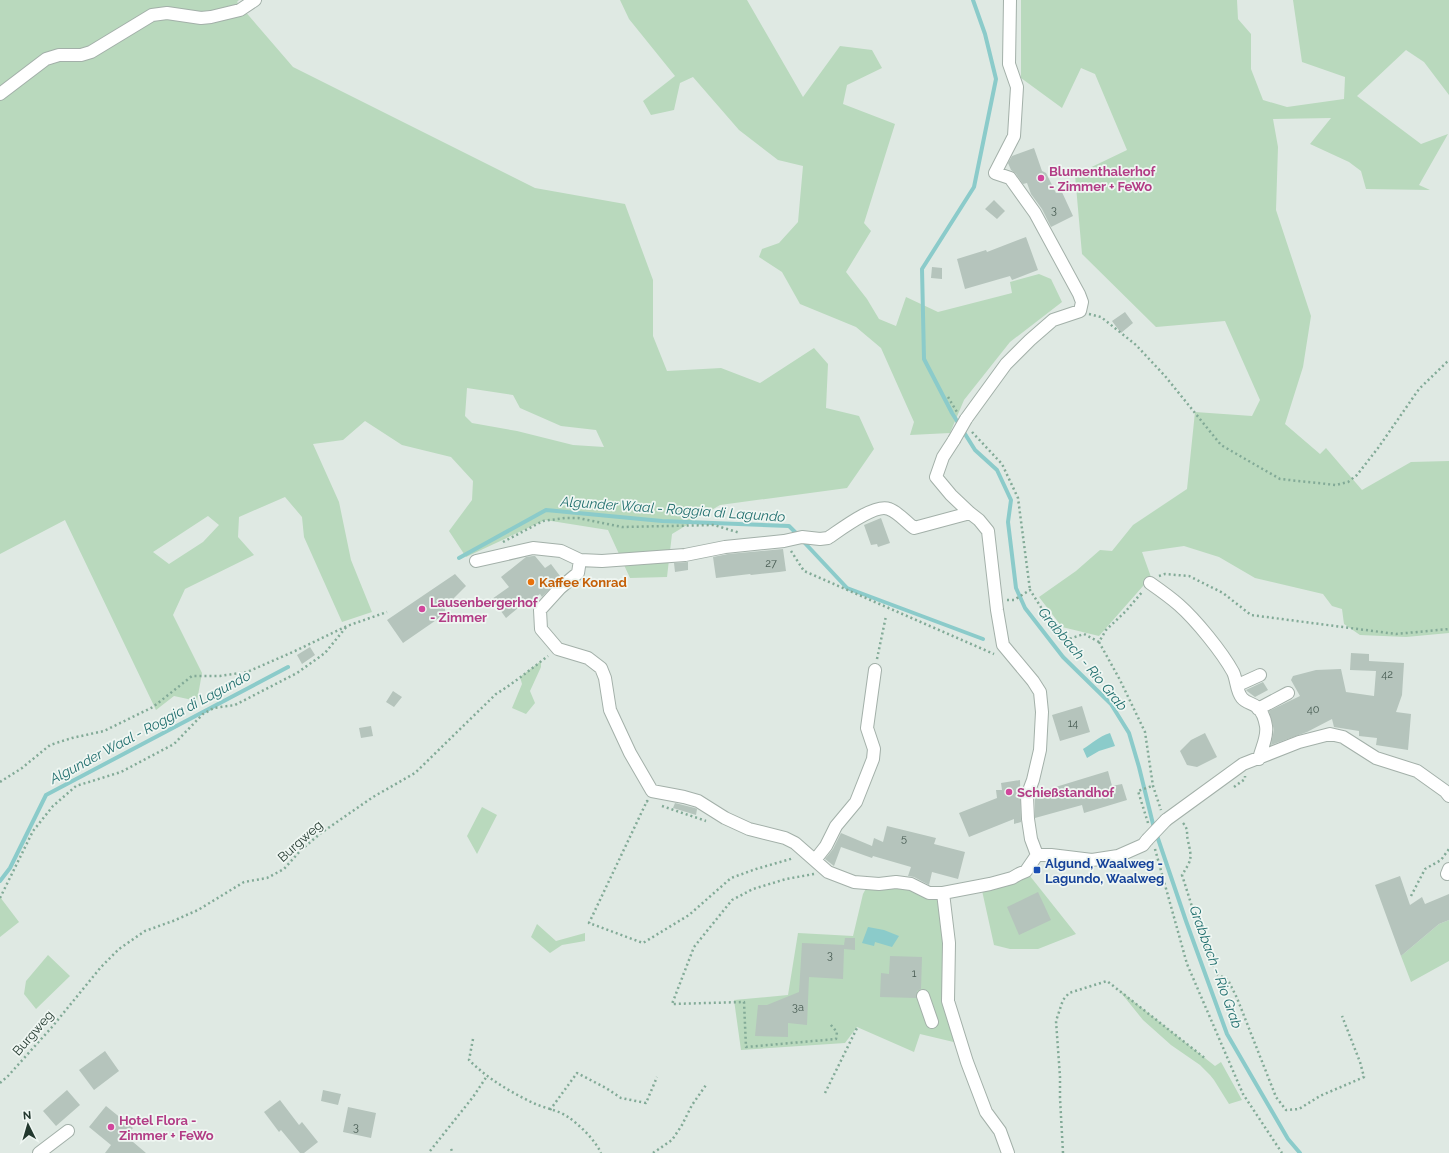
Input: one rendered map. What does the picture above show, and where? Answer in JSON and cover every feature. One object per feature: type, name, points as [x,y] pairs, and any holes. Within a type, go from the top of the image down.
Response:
[{"type":"lane","points":[[0,94],[46,59],[59,55],[81,55],[91,52],[152,15],[168,13],[201,18],[227,14],[240,10],[255,0]]},
{"type":"lane","points":[[1010,0],[1009,64],[1017,87],[1014,136],[995,173],[1010,178],[1035,213],[1082,302],[1080,312],[1053,320],[1030,340],[1006,364],[962,416],[954,440],[943,457],[936,477],[951,495],[979,520],[988,531],[997,610],[1003,645],[1033,681],[1040,692],[1042,702],[1040,750],[1033,780],[1027,796],[1028,820],[1031,839],[1037,855]]},
{"type":"lane","points":[[476,561],[533,548],[561,551],[580,560],[602,561],[685,555],[725,547],[784,541],[802,537],[820,539],[828,538],[872,511],[884,507],[890,509],[914,528],[970,513]]},
{"type":"lane","points":[[580,560],[578,573],[560,588],[540,610],[541,629],[558,649],[588,658],[601,668],[605,678],[610,710],[630,753],[652,791],[698,801],[725,818],[749,829],[784,838],[795,844],[828,872],[854,882],[880,884],[896,882],[911,884],[929,893],[943,893],[1012,878],[1026,871],[1037,855]]},
{"type":"lane","points":[[1150,583],[1180,606],[1195,622],[1233,672],[1242,699],[1258,709],[1263,716],[1266,727],[1266,736],[1259,759]]},
{"type":"lane","points":[[812,858],[826,846],[836,826],[856,802],[873,759],[874,749],[867,728],[875,670]]},
{"type":"lane","points":[[1238,685],[1260,675]]},
{"type":"lane","points":[[1258,709],[1288,693]]},
{"type":"lane","points":[[1037,855],[1051,855],[1092,860],[1118,856],[1151,843],[1168,818],[1243,764],[1299,742],[1330,734],[1343,737],[1376,758],[1417,771],[1445,791],[1449,796]]},
{"type":"lane","points":[[943,893],[949,943],[948,1001],[986,1112],[1000,1131],[1008,1153]]},
{"type":"lane","points":[[923,996],[932,1022]]},
{"type":"lane","points":[[39,1153],[68,1131]]},
{"type":"path","points":[[1080,312],[1101,317],[1136,345],[1165,376],[1222,444],[1280,479],[1336,484],[1348,482],[1357,475],[1378,448],[1419,389],[1449,360]]},
{"type":"path","points":[[962,416],[948,397],[962,416]]},
{"type":"path","points":[[971,431],[1002,464],[1018,498],[1030,590],[1059,632],[1069,639],[1084,634],[1099,642],[1146,732],[1153,786],[1162,813],[1168,818],[1184,823],[1188,830],[1188,840],[1191,851],[1190,863],[1182,875],[1201,935],[1217,974],[1228,980],[1237,998],[1276,1097],[1286,1110],[1299,1109],[1320,1096],[1364,1077],[1360,1062],[1342,1016]]},
{"type":"path","points":[[501,543],[543,521],[565,518],[578,518],[622,527],[714,525],[743,534]]},
{"type":"path","points":[[784,541],[804,571],[1004,658],[1014,659]]},
{"type":"path","points":[[1099,642],[1106,630],[1126,611],[1155,577],[1165,574],[1189,576],[1223,593],[1251,615],[1396,634],[1449,629]]},
{"type":"path","points":[[1014,600],[1030,590]]},
{"type":"path","points":[[0,782],[22,768],[50,745],[72,738],[104,731],[153,707],[192,676],[220,676],[247,672],[347,626],[387,612]]},
{"type":"path","points":[[875,670],[886,616]]},
{"type":"path","points":[[0,898],[34,831],[53,806],[76,786],[121,772],[174,744],[203,714],[214,708],[235,705],[297,673],[325,653],[347,626]]},
{"type":"path","name":"Burgweg","points":[[0,1083],[52,1027],[101,967],[119,949],[145,931],[198,910],[244,882],[267,878],[284,869],[301,850],[321,833],[373,797],[415,773],[496,694],[510,686],[527,671],[558,649]]},
{"type":"path","points":[[1148,825],[1138,791],[1153,786]]},
{"type":"path","points":[[654,804],[647,801],[589,923],[643,943],[689,914],[731,878],[798,856],[812,858]]},
{"type":"path","points":[[661,806],[712,823]]},
{"type":"path","points":[[1151,843],[1187,964],[1243,1094],[1282,1153]]},
{"type":"path","points":[[1411,896],[1425,869],[1441,860],[1449,849]]},
{"type":"path","points":[[828,872],[786,879],[753,889],[732,900],[694,947],[672,1004],[744,1002],[746,1046],[836,1039],[837,1032],[830,1024]]},
{"type":"path","points":[[1063,1153],[1056,1020],[1063,1000],[1069,993],[1107,981],[1206,1059]]},
{"type":"path","points":[[825,1093],[858,1026]]},
{"type":"path","points":[[473,1039],[469,1060],[487,1076],[503,1087],[534,1104],[567,1116],[599,1148],[601,1153]]},
{"type":"path","points":[[550,1110],[576,1073],[606,1088],[621,1098],[646,1103],[657,1077]]},
{"type":"path","points":[[430,1150],[473,1097],[487,1076]]},
{"type":"path","points":[[653,1153],[672,1140],[682,1125],[692,1105],[706,1085]]},
{"type":"path","points":[[452,1149],[453,1153]]},
{"type":"green space","points":[[0,0],[239,0],[237,2],[293,67],[535,188],[625,204],[653,280],[653,336],[667,371],[721,368],[760,383],[814,348],[828,364],[826,408],[859,416],[874,449],[847,488],[720,505],[672,534],[667,577],[630,578],[608,530],[545,520],[466,557],[449,531],[472,500],[473,481],[451,457],[402,445],[365,421],[343,440],[313,444],[339,502],[351,560],[372,612],[342,622],[304,537],[302,517],[285,497],[239,517],[238,537],[254,555],[185,589],[173,615],[202,673],[197,701],[174,696],[156,710],[65,520],[0,554]],"holes":[[[467,388],[513,395],[520,408],[561,426],[596,430],[604,447],[573,445],[517,431],[472,423],[465,416]],[[208,516],[219,525],[203,542],[169,564],[153,552]]]},
{"type":"green space","points":[[620,0],[747,0],[803,97],[840,46],[872,50],[882,68],[847,85],[843,104],[895,124],[864,223],[871,231],[846,272],[867,299],[879,319],[896,326],[906,297],[938,312],[1012,293],[1010,282],[1039,274],[1051,279],[1062,302],[1010,342],[964,400],[950,433],[910,435],[914,422],[881,348],[856,327],[800,304],[782,272],[759,257],[762,249],[779,243],[798,222],[803,166],[778,160],[739,130],[693,77],[680,83],[674,110],[651,115],[643,101],[675,76],[629,19]]},
{"type":"green space","points":[[1021,0],[1237,0],[1238,19],[1251,34],[1251,69],[1263,100],[1287,107],[1344,99],[1345,77],[1302,62],[1293,0],[1449,0],[1449,95],[1424,62],[1406,50],[1357,96],[1421,144],[1448,134],[1419,185],[1430,190],[1366,189],[1361,171],[1349,162],[1310,144],[1331,118],[1273,119],[1278,147],[1276,210],[1311,316],[1303,367],[1285,424],[1320,454],[1326,448],[1362,490],[1411,462],[1449,461],[1449,633],[1406,637],[1360,635],[1344,624],[1342,609],[1332,606],[1323,594],[1255,578],[1219,557],[1184,546],[1142,552],[1151,577],[1099,636],[1062,627],[1039,597],[1076,571],[1100,550],[1112,551],[1133,525],[1187,489],[1195,412],[1252,416],[1260,400],[1225,321],[1156,327],[1082,254],[1075,175],[1127,150],[1095,74],[1081,68],[1062,108],[1021,78]]},
{"type":"green space","points":[[541,661],[541,667],[530,691],[535,703],[526,714],[512,708],[522,684],[520,677]]},
{"type":"green space","points":[[482,807],[497,815],[477,854],[467,836]]},
{"type":"green space","points":[[1026,871],[1076,934],[1038,949],[1010,949],[994,945],[981,886]]},
{"type":"green space","points":[[869,883],[943,893],[948,1001],[962,1044],[920,1034],[914,1052],[857,1027],[845,1043],[741,1050],[734,1000],[788,995],[798,933],[853,936],[863,894]]},
{"type":"green space","points":[[0,897],[19,922],[0,937]]},
{"type":"green space","points":[[1449,920],[1449,961],[1411,982],[1401,956],[1439,924]]},
{"type":"green space","points":[[537,924],[556,941],[585,933],[585,941],[562,945],[550,953],[531,937]]},
{"type":"green space","points":[[48,955],[70,976],[36,1009],[24,994],[26,981]]},
{"type":"green space","points":[[1118,989],[1215,1066],[1221,1062],[1242,1100],[1229,1104],[1210,1075],[1200,1065],[1171,1045],[1143,1020]]},
{"type":"water","points":[[1110,733],[1115,746],[1099,751],[1087,758],[1083,749],[1099,738]]},
{"type":"water","points":[[868,927],[884,930],[899,936],[892,947],[875,942],[874,946],[862,943]]},
{"type":"building","points":[[1034,148],[1042,171],[1046,173],[1056,193],[1061,190],[1073,216],[1051,227],[1042,209],[1031,194],[1027,183],[1023,184],[1011,170],[1008,163],[1012,156]]},
{"type":"building","points":[[994,200],[1005,211],[997,219],[985,209]]},
{"type":"building","points":[[1026,237],[1038,270],[1012,280],[1010,276],[965,289],[957,259],[986,250],[987,252]]},
{"type":"building","points":[[932,267],[942,268],[942,279],[931,278]]},
{"type":"building","points":[[1125,312],[1133,323],[1121,333],[1112,321]]},
{"type":"building","points":[[881,518],[890,543],[878,547],[877,544],[871,545],[864,525]]},
{"type":"building","points":[[783,549],[786,571],[716,578],[713,557],[728,554]]},
{"type":"building","points":[[535,556],[545,568],[551,564],[560,576],[554,580],[556,582],[542,597],[540,594],[524,606],[523,604],[506,618],[492,599],[509,587],[501,577],[526,557]]},
{"type":"building","points":[[688,562],[688,570],[675,572],[674,563]]},
{"type":"building","points":[[455,574],[466,586],[445,607],[445,614],[403,643],[387,620]]},
{"type":"building","points":[[310,647],[315,655],[302,664],[297,655]]},
{"type":"building","points":[[1351,653],[1369,654],[1369,661],[1404,663],[1402,695],[1396,712],[1411,714],[1408,750],[1376,745],[1377,738],[1359,736],[1359,731],[1334,727],[1332,719],[1307,732],[1271,745],[1274,730],[1269,711],[1300,696],[1291,680],[1293,676],[1316,670],[1341,669],[1346,692],[1374,696],[1376,671],[1350,670]]},
{"type":"building","points":[[1263,682],[1268,690],[1255,697],[1246,690]]},
{"type":"building","points":[[393,691],[402,697],[394,707],[386,702]]},
{"type":"building","points":[[1082,706],[1090,732],[1060,741],[1052,715]]},
{"type":"building","points":[[371,726],[373,736],[361,738],[359,728]]},
{"type":"building","points":[[1205,733],[1217,757],[1197,767],[1187,765],[1180,751],[1191,740]]},
{"type":"building","points":[[1108,771],[1112,786],[1122,784],[1127,800],[1084,813],[1082,805],[1035,818],[1036,793]]},
{"type":"building","points":[[1020,780],[1021,822],[1014,824],[1014,819],[969,837],[959,813],[997,798],[996,790],[1002,790],[1001,783]]},
{"type":"building","points":[[675,803],[697,809],[696,815],[673,808]]},
{"type":"building","points":[[887,826],[936,838],[934,844],[965,852],[958,879],[932,872],[929,885],[914,877],[908,876],[911,867],[873,856],[872,858],[841,847],[834,866],[825,859],[833,849],[841,833],[872,846],[874,838],[883,842]]},
{"type":"building","points":[[1400,876],[1410,905],[1422,897],[1425,904],[1449,894],[1449,920],[1439,924],[1401,956],[1375,885]]},
{"type":"building","points":[[1038,892],[1051,920],[1019,935],[1007,907]]},
{"type":"building","points":[[845,938],[855,938],[855,950],[844,949],[843,979],[809,977],[807,1025],[788,1023],[788,1037],[755,1036],[758,1005],[767,1005],[799,992],[802,943],[844,945]]},
{"type":"building","points":[[890,956],[922,957],[921,989],[917,991],[916,998],[880,997],[881,973],[889,974]]},
{"type":"building","points":[[105,1051],[119,1071],[94,1090],[79,1070]]},
{"type":"building","points":[[67,1090],[80,1105],[56,1126],[43,1111]]},
{"type":"building","points":[[323,1090],[341,1094],[338,1105],[321,1101]]},
{"type":"building","points":[[280,1100],[299,1125],[302,1122],[318,1142],[304,1153],[300,1153],[281,1130],[279,1132],[264,1112]]},
{"type":"building","points":[[106,1106],[133,1128],[126,1136],[146,1153],[105,1153],[111,1145],[89,1127]]},
{"type":"building","points":[[348,1107],[376,1113],[371,1138],[343,1132]]},
{"type":"waterway","name":"Grabbach - Rio Grab","points":[[973,0],[985,34],[996,79],[974,187],[922,269],[924,359],[952,413],[975,450],[997,470],[1011,500],[1008,522],[1016,588],[1025,608],[1063,657],[1111,704],[1129,733],[1153,824],[1227,1034],[1288,1139],[1300,1153]]},
{"type":"waterway","name":"Algunder Waal - Roggia di Lagundo","points":[[459,558],[546,510],[662,521],[789,526],[798,535]]},
{"type":"waterway","name":"Algunder Waal - Roggia di Lagundo","points":[[802,540],[847,588],[983,639]]},
{"type":"waterway","name":"Algunder Waal - Roggia di Lagundo","points":[[0,881],[10,868],[46,795],[288,667]]},
{"type":"place","name":"Blumenthalerhof - Zimmer + FeWo","points":[[1041,178]]},
{"type":"place","name":"Kaffee Konrad","points":[[531,582]]},
{"type":"place","name":"Lausenbergerhof - Zimmer","points":[[422,609]]},
{"type":"place","name":"Schießstandhof","points":[[1009,792]]},
{"type":"place","name":"Algund, Waalweg - Lagundo, Waalweg","points":[[1037,870]]},
{"type":"place","name":"Hotel Flora - Zimmer + FeWo","points":[[111,1127]]}]
